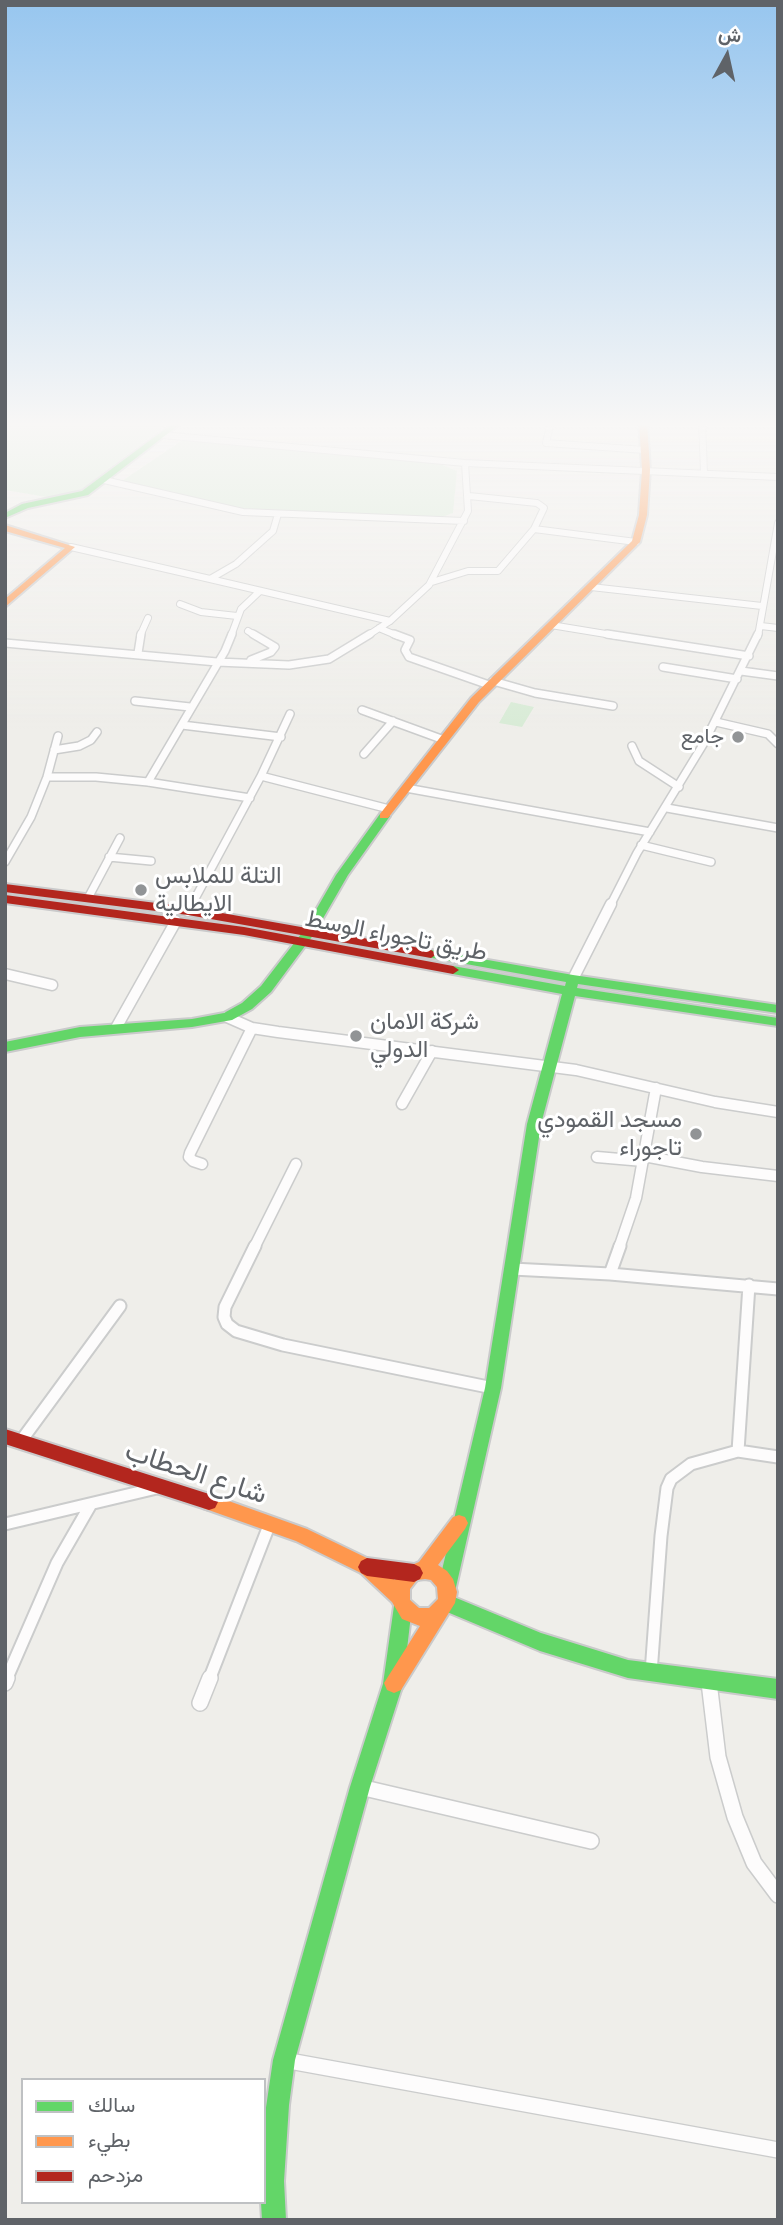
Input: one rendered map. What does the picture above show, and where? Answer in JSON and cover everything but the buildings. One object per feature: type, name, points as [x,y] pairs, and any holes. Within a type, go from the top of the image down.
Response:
[{"type":"street","points":[[210,579],[236,564],[273,531],[275,525]]},
{"type":"street","points":[[5,643],[217,662],[289,665],[319,662],[390,621],[420,596],[432,582],[462,525]]},
{"type":"street","points":[[432,582],[468,571],[498,571],[536,525]]},
{"type":"street","points":[[5,1047],[80,1032],[192,1023],[227,1017],[247,1006],[266,989],[307,936],[342,875],[389,809],[444,740],[491,683],[636,542],[640,525]]},
{"type":"street","points":[[394,1684],[443,1608],[460,1521],[481,1444],[492,1388],[534,1124],[571,985],[641,845],[679,787],[749,656],[761,625],[762,606],[778,525]]},
{"type":"street","points":[[5,528],[71,547],[390,621]]},
{"type":"street","points":[[534,529],[636,542]]},
{"type":"street","points":[[6,601],[71,547]]},
{"type":"street","points":[[591,587],[762,606]]},
{"type":"street","points":[[148,782],[225,651],[240,608],[260,591]]},
{"type":"street","points":[[180,604],[201,612],[237,616]]},
{"type":"street","points":[[138,653],[141,632],[148,618]]},
{"type":"street","points":[[551,625],[749,656]]},
{"type":"street","points":[[761,625],[778,628]]},
{"type":"street","points":[[379,628],[410,640],[405,652],[414,659],[491,683],[612,706]]},
{"type":"street","points":[[244,663],[267,655],[275,647],[248,631]]},
{"type":"street","points":[[663,667],[737,679]]},
{"type":"street","points":[[741,671],[778,676]]},
{"type":"street","points":[[135,701],[190,707]]},
{"type":"street","points":[[362,710],[444,740]]},
{"type":"street","points":[[116,1028],[250,798],[290,714]]},
{"type":"street","points":[[364,754],[393,721]]},
{"type":"street","points":[[716,722],[768,734],[775,738],[778,744]]},
{"type":"street","points":[[182,725],[281,737]]},
{"type":"street","points":[[54,750],[79,746],[91,740],[97,732]]},
{"type":"street","points":[[5,862],[31,817],[47,777],[58,736]]},
{"type":"street","points":[[632,746],[639,761],[679,787]]},
{"type":"street","points":[[261,776],[389,809]]},
{"type":"street","points":[[47,777],[96,777],[148,782],[250,798]]},
{"type":"street","points":[[405,788],[650,832]]},
{"type":"street","points":[[667,807],[778,828]]},
{"type":"street","points":[[89,898],[120,838]]},
{"type":"street","points":[[641,845],[711,862]]},
{"type":"street","points":[[109,857],[151,861]]},
{"type":"street","points":[[5,888],[89,898],[182,916]]},
{"type":"street","name":"طريق تاجوراء الوسط","points":[[5,898],[182,916],[778,1021]]},
{"type":"street","points":[[5,974],[52,985]]},
{"type":"street","points":[[571,985],[778,1009]]},
{"type":"street","points":[[227,1017],[252,1028],[601,1074],[715,1102],[778,1112]]},
{"type":"street","points":[[202,1164],[193,1161],[189,1157],[190,1153],[252,1028]]},
{"type":"street","points":[[402,1104],[432,1051]]},
{"type":"street","points":[[610,1274],[636,1198],[656,1088]]},
{"type":"street","points":[[597,1157],[644,1158],[778,1176]]},
{"type":"street","points":[[296,1164],[225,1307],[223,1317],[227,1324],[236,1331],[283,1345],[492,1388]]},
{"type":"street","points":[[512,1269],[610,1274],[778,1289]]},
{"type":"street","points":[[738,1451],[748,1285]]},
{"type":"street","points":[[21,1441],[120,1306]]},
{"type":"street","name":"شارع الحطاب","points":[[5,1436],[270,1523],[368,1567],[418,1572]]},
{"type":"street","points":[[651,1673],[653,1620],[667,1488],[679,1471],[691,1464],[738,1451],[778,1457]]},
{"type":"street","points":[[5,1524],[162,1486]]},
{"type":"street","points":[[5,1683],[57,1563],[91,1504]]},
{"type":"street","points":[[274,2220],[272,2181],[284,2060],[360,1787],[394,1684],[403,1582],[418,1572],[460,1521]]},
{"type":"street","points":[[200,1703],[270,1523]]},
{"type":"street","name":"شارع الحطاب","points":[[368,1567],[401,1601]]},
{"type":"street","points":[[418,1572],[438,1576],[447,1587]]},
{"type":"street","points":[[401,1601],[419,1617],[443,1608],[588,1658],[651,1673],[778,1689]]},
{"type":"street","points":[[709,1682],[718,1757],[729,1798],[754,1863],[778,1895]]},
{"type":"street","points":[[360,1787],[591,1841]]},
{"type":"street","points":[[284,2060],[778,2150]]},
{"type":"green space","points":[[511,702],[534,707],[522,727],[499,723]]},
{"type":"traffic: fast","points":[[5,1047],[80,1032],[192,1023],[227,1017],[247,1006],[266,989],[310,931],[342,875],[384,816]]},
{"type":"traffic: fast","points":[[431,954],[573,979],[778,1009]]},
{"type":"traffic: fast","points":[[453,970],[569,991],[778,1022]]},
{"type":"traffic: fast","points":[[447,1587],[493,1388],[534,1124],[573,979]]},
{"type":"traffic: fast","points":[[447,1603],[540,1642],[628,1669],[778,1689]]},
{"type":"traffic: fast","points":[[274,2220],[272,2181],[277,2105],[284,2060],[360,1787],[393,1684],[403,1606]]},
{"type":"traffic: slow","points":[[384,816],[475,700],[636,542],[640,525]]},
{"type":"traffic: slow","points":[[5,528],[71,547],[5,604]]},
{"type":"traffic: slow","points":[[209,1502],[301,1535],[367,1567],[399,1596]]},
{"type":"traffic: slow","points":[[423,1571],[459,1523]]},
{"type":"traffic: slow","points":[[424,1570],[441,1577],[448,1594],[441,1611],[424,1618],[407,1611],[400,1594],[407,1577],[424,1570]]},
{"type":"traffic: slow","points":[[394,1683],[439,1613]]},
{"type":"traffic: jam","points":[[5,888],[188,911],[431,954]]},
{"type":"traffic: jam","points":[[5,899],[244,931],[453,970]]},
{"type":"traffic: jam","points":[[5,1436],[209,1502]]},
{"type":"traffic: jam","points":[[367,1567],[414,1573]]},
{"type":"place","name":"جامع","points":[[738,737]]},
{"type":"place","name":"التلة للملابس الايطالية","points":[[141,890]]},
{"type":"place","name":"شركة الامان الدولي","points":[[356,1036]]},
{"type":"place","name":"مسجد القمودي تاجوراء","points":[[696,1134]]}]
